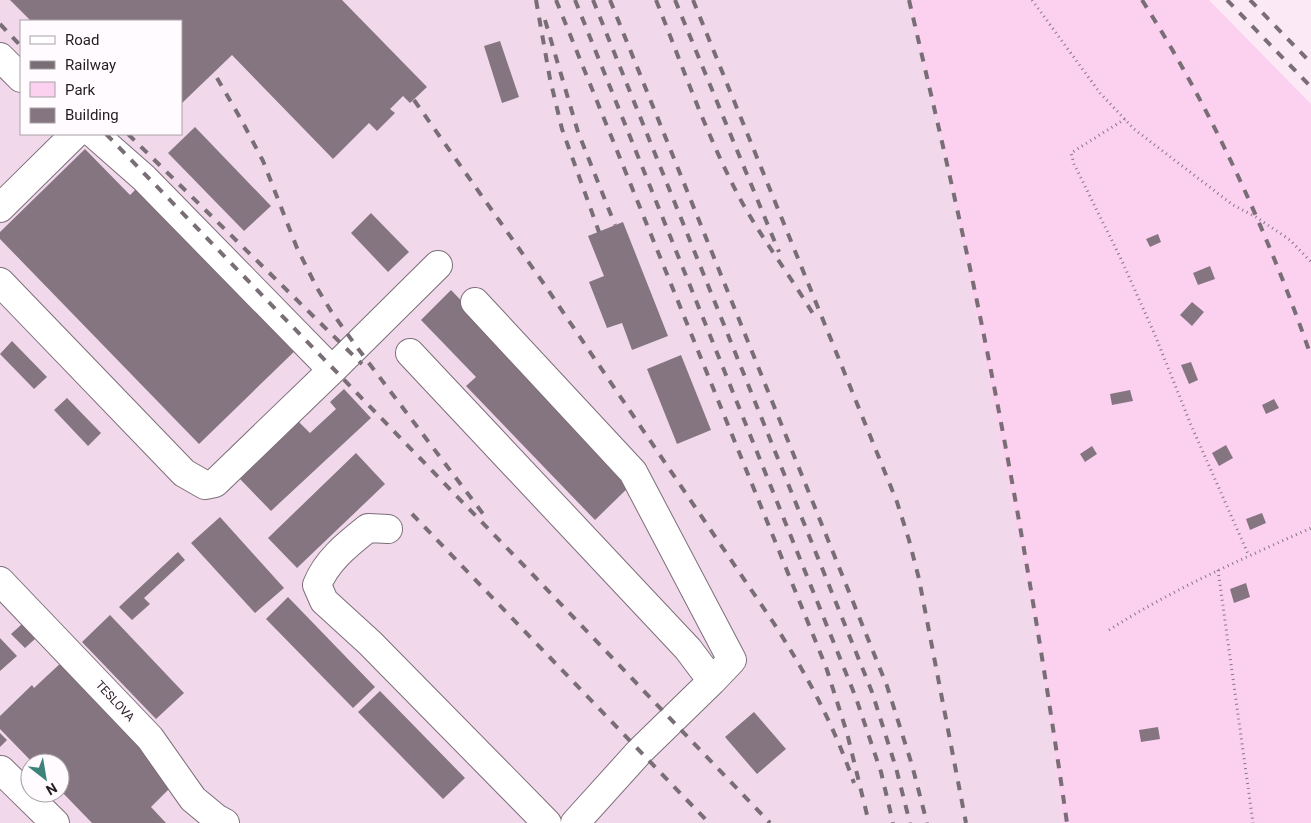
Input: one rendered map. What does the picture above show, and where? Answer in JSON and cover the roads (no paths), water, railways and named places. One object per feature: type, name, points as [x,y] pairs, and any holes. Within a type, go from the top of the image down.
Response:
[{"type":"lane","points":[[0,57],[20,77]]},
{"type":"lane","points":[[0,208],[74,135]]},
{"type":"lane","points":[[95,135],[144,178],[332,370]]},
{"type":"lane","points":[[0,282],[184,473],[205,484],[215,483],[438,265]]},
{"type":"lane","points":[[475,302],[633,472],[732,660],[712,682],[640,751],[575,823]]},
{"type":"lane","points":[[410,352],[688,649],[712,682]]},
{"type":"lane","points":[[388,529],[368,528],[342,549],[322,573],[317,585],[324,601],[370,643],[547,823]]},
{"type":"lane","name":"TESLOVA","points":[[0,581],[150,738],[194,799],[218,821]]},
{"type":"lane","points":[[0,771],[55,823]]},
{"type":"railway","points":[[536,0],[550,79],[562,129],[599,232]]},
{"type":"railway","points":[[556,0],[826,667],[847,733],[869,823]]},
{"type":"railway","points":[[575,0],[856,698],[881,772],[893,823]]},
{"type":"railway","points":[[593,0],[872,692],[896,768],[910,823]]},
{"type":"railway","points":[[610,0],[887,686],[912,765],[927,823]]},
{"type":"railway","points":[[656,0],[725,170],[756,225],[816,319]]},
{"type":"railway","points":[[675,0],[779,252]]},
{"type":"railway","points":[[693,0],[897,502],[919,579],[966,823]]},
{"type":"railway","points":[[909,0],[973,281],[993,383],[1028,571],[1067,823]]},
{"type":"railway","points":[[1142,0],[1192,85],[1237,173],[1276,264],[1311,356]]},
{"type":"railway","points":[[1227,0],[1311,87]]},
{"type":"railway","points":[[1250,0],[1311,63]]},
{"type":"railway","points":[[545,20],[578,132],[615,225]]},
{"type":"railway","points":[[0,24],[20,45]]},
{"type":"railway","points":[[217,78],[263,161],[297,248],[331,311],[487,519]]},
{"type":"railway","points":[[414,100],[544,284],[773,622],[818,700],[837,740],[854,783]]},
{"type":"railway","points":[[107,135],[770,823]]},
{"type":"railway","points":[[129,135],[362,364]]},
{"type":"railway","points":[[412,514],[709,823]]}]
